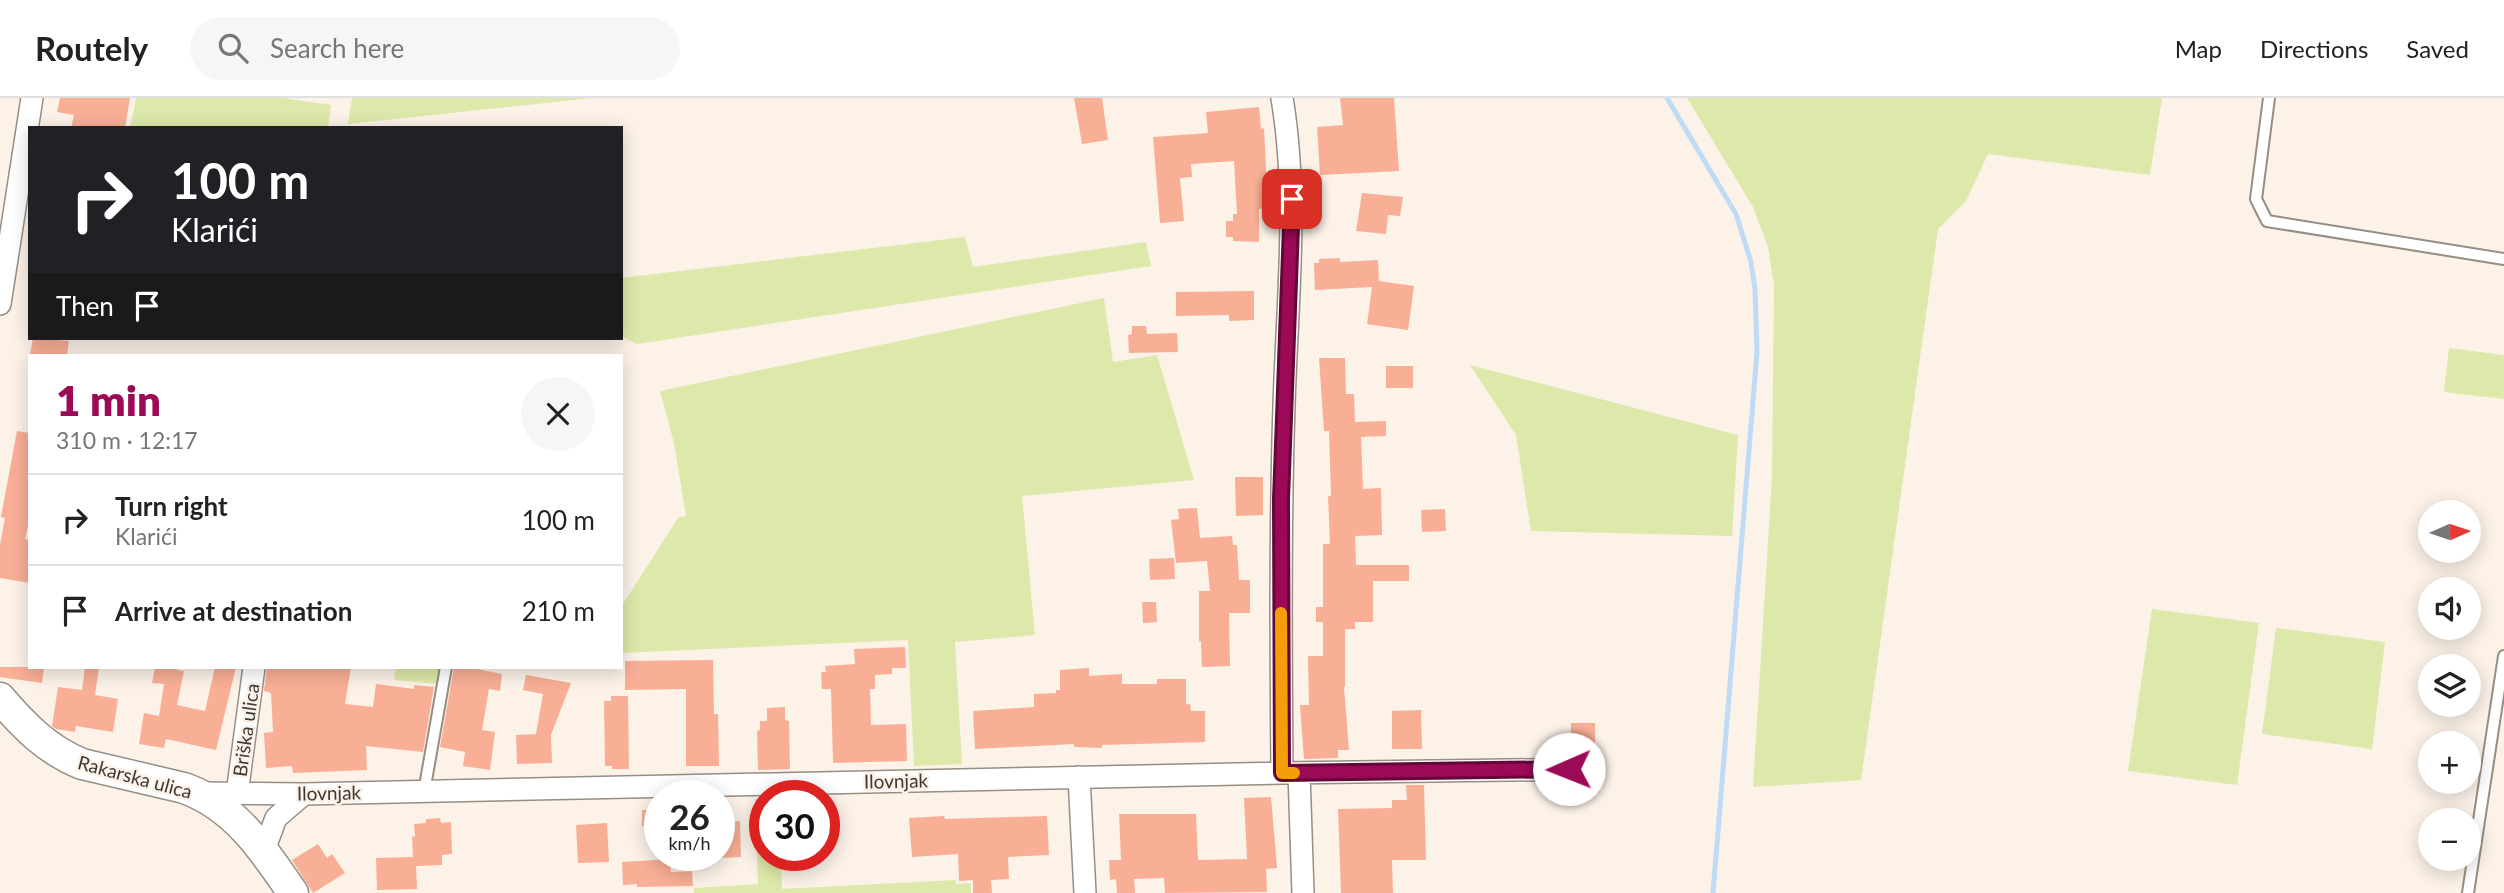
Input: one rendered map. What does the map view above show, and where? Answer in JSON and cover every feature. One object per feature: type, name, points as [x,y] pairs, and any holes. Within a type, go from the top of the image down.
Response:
[{"type":"main road","name":"Rakarska ulica","points":[[0,698],[29,731],[68,758],[82,764],[197,793],[230,814],[264,850],[293,893]]},
{"type":"street","points":[[0,304],[32,98]]},
{"type":"street","points":[[1282,98],[1291,162],[1292,225],[1281,499],[1290,773],[1303,893]]},
{"type":"street","name":"Briška ulica","points":[[237,794],[254,669]]},
{"type":"street","name":"Ilovnjak","points":[[197,793],[424,792],[1079,777],[1594,769]]},
{"type":"street","points":[[1079,777],[1085,893]]},
{"type":"street","points":[[264,850],[276,818],[304,794]]},
{"type":"lane","points":[[2269,98],[2256,199],[2267,221],[2504,259]]},
{"type":"lane","points":[[2468,893],[2504,656]]},
{"type":"lane","points":[[424,792],[446,669]]},
{"type":"green space","points":[[136,98],[283,98],[331,105],[328,126],[130,126]]},
{"type":"green space","points":[[352,98],[592,98],[348,124]]},
{"type":"green space","points":[[1687,98],[2162,98],[2150,175],[1988,154],[1966,201],[1938,229],[1861,780],[1753,787],[1772,476],[1774,286],[1768,247],[1753,207]]},
{"type":"green space","points":[[965,237],[973,267],[1146,242],[1151,266],[637,344],[623,337],[623,278]]},
{"type":"green space","points":[[1104,298],[1113,362],[1157,355],[1194,480],[1022,496],[1035,635],[955,642],[962,764],[914,766],[908,640],[623,653],[623,604],[678,518],[686,516],[674,443],[660,391]]},
{"type":"green space","points":[[2449,348],[2504,355],[2504,399],[2444,392]]},
{"type":"green space","points":[[1470,365],[1738,435],[1732,536],[1531,531],[1516,435]]},
{"type":"green space","points":[[2152,609],[2259,623],[2237,785],[2128,771]]},
{"type":"green space","points":[[2276,628],[2385,642],[2372,749],[2262,734]]},
{"type":"green space","points":[[396,669],[440,669],[438,684],[394,680]]},
{"type":"green space","points":[[758,871],[781,871],[782,889],[956,880],[956,884],[971,883],[971,893],[694,893],[694,888],[758,884]]},
{"type":"building","points":[[60,98],[130,98],[125,126],[71,126],[74,115],[57,112]]},
{"type":"building","points":[[1074,98],[1102,98],[1108,140],[1082,144]]},
{"type":"building","points":[[1340,98],[1394,98],[1399,171],[1320,175],[1317,127],[1343,125]]},
{"type":"building","points":[[1259,107],[1261,129],[1264,128],[1268,209],[1259,209],[1259,242],[1233,241],[1233,237],[1226,237],[1226,221],[1233,221],[1233,214],[1237,214],[1234,161],[1191,164],[1192,177],[1180,178],[1184,221],[1160,223],[1153,137],[1208,133],[1206,112]]},
{"type":"building","points":[[1362,193],[1403,197],[1400,216],[1388,215],[1386,234],[1356,231]]},
{"type":"building","points":[[1340,258],[1340,262],[1378,260],[1379,281],[1414,286],[1408,330],[1367,324],[1372,287],[1315,290],[1314,263],[1319,263],[1319,259]]},
{"type":"building","points":[[1254,291],[1254,320],[1229,321],[1229,315],[1176,316],[1176,292]]},
{"type":"building","points":[[1132,326],[1146,326],[1147,334],[1177,333],[1178,352],[1129,353],[1128,335],[1132,334]]},
{"type":"building","points":[[33,340],[69,341],[67,354],[30,354]]},
{"type":"building","points":[[1319,358],[1345,358],[1346,394],[1354,394],[1355,422],[1386,421],[1386,436],[1361,437],[1363,489],[1381,488],[1382,535],[1355,536],[1356,565],[1409,565],[1409,581],[1373,581],[1373,622],[1355,622],[1355,629],[1345,629],[1344,687],[1349,750],[1338,750],[1338,758],[1304,759],[1300,705],[1309,705],[1308,656],[1323,656],[1323,622],[1316,622],[1316,607],[1323,607],[1323,544],[1330,544],[1329,431],[1324,431]]},
{"type":"building","points":[[1386,366],[1413,366],[1413,388],[1386,388]]},
{"type":"building","points":[[17,431],[28,433],[28,526],[25,539],[28,540],[28,583],[0,578],[0,545],[5,518],[1,517]]},
{"type":"building","points":[[1235,477],[1263,477],[1263,515],[1236,516]]},
{"type":"building","points":[[1197,508],[1200,538],[1232,536],[1233,545],[1237,545],[1239,580],[1250,580],[1250,613],[1229,613],[1230,666],[1202,667],[1199,591],[1210,591],[1207,561],[1176,563],[1171,520],[1179,519],[1178,509]]},
{"type":"building","points":[[1445,509],[1446,531],[1422,532],[1421,510]]},
{"type":"building","points":[[1174,558],[1175,579],[1150,580],[1149,559]]},
{"type":"building","points":[[1142,602],[1156,602],[1157,622],[1143,623]]},
{"type":"building","points":[[905,647],[906,668],[892,668],[892,674],[875,675],[875,689],[870,689],[871,725],[906,724],[907,761],[833,763],[831,689],[822,689],[821,672],[826,672],[825,666],[855,664],[854,649]]},
{"type":"building","points":[[713,660],[719,766],[686,766],[686,689],[625,690],[625,661]]},
{"type":"building","points":[[0,667],[44,669],[42,683],[0,677]]},
{"type":"building","points":[[1089,668],[1089,676],[1122,674],[1122,684],[1157,684],[1157,679],[1186,679],[1186,704],[1190,704],[1191,711],[1205,711],[1205,742],[1102,745],[1102,748],[1074,747],[1074,744],[975,749],[973,711],[1034,707],[1034,694],[1056,693],[1056,690],[1060,690],[1060,670]]},
{"type":"building","points":[[85,669],[99,669],[95,695],[118,699],[113,732],[76,726],[75,732],[52,726],[58,687],[82,690]]},
{"type":"building","points":[[155,669],[184,671],[177,705],[205,711],[215,669],[236,669],[216,750],[166,739],[164,748],[139,744],[144,713],[159,716],[164,684],[152,683]]},
{"type":"building","points":[[267,669],[351,669],[345,704],[373,707],[376,684],[414,689],[414,685],[434,687],[423,752],[366,746],[367,770],[293,773],[292,766],[266,768],[264,733],[273,732],[271,693],[264,691]]},
{"type":"building","points":[[454,669],[477,669],[502,674],[500,691],[489,689],[482,730],[495,732],[490,770],[463,766],[465,752],[440,747]]},
{"type":"building","points":[[526,675],[571,683],[551,735],[552,763],[517,764],[516,735],[536,734],[543,694],[523,690]]},
{"type":"building","points":[[611,696],[628,696],[629,769],[612,769],[612,766],[605,766],[604,701],[611,701]]},
{"type":"building","points":[[785,707],[785,720],[789,721],[790,769],[758,770],[757,731],[760,730],[760,721],[767,721],[767,708]]},
{"type":"building","points":[[1421,710],[1422,749],[1392,749],[1392,711]]},
{"type":"building","points":[[1571,723],[1595,723],[1595,756],[1571,756]]},
{"type":"building","points":[[1406,785],[1424,785],[1426,860],[1392,860],[1393,893],[1341,893],[1338,809],[1392,808],[1392,800],[1407,800]]},
{"type":"building","points":[[1271,797],[1277,868],[1266,869],[1267,892],[1165,893],[1164,878],[1134,879],[1135,893],[1117,893],[1116,879],[1110,880],[1109,860],[1121,860],[1119,814],[1196,814],[1198,860],[1247,859],[1244,798]]},
{"type":"building","points":[[642,810],[644,810],[644,826]]},
{"type":"building","points":[[944,816],[945,819],[1047,816],[1049,855],[1008,857],[1009,879],[991,880],[992,893],[973,893],[973,880],[959,881],[958,854],[912,857],[909,818]]},
{"type":"building","points":[[440,818],[441,823],[451,822],[452,854],[442,855],[442,865],[416,866],[417,889],[377,890],[376,858],[413,857],[414,824],[426,823],[426,819]]},
{"type":"building","points":[[735,821],[740,821],[741,857],[735,857]]},
{"type":"building","points":[[607,823],[609,862],[578,863],[576,825]]},
{"type":"building","points":[[318,844],[327,858],[332,854],[345,873],[313,893],[292,860]]},
{"type":"building","points":[[644,861],[644,871],[692,871],[693,886],[623,885],[622,862]]},
{"type":"waterway","points":[[1667,98],[1736,214],[1751,262],[1755,289],[1757,352],[1713,893]]},
{"type":"slow traffic","points":[[1281,613],[1282,773],[1294,773]]},
{"type":"route","points":[[1292,199],[1281,499],[1282,773],[1569,769]]}]
